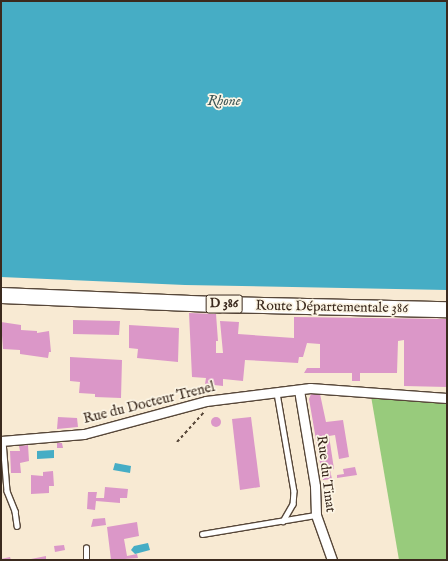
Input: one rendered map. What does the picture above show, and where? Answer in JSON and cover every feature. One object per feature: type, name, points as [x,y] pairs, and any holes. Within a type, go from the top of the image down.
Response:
[{"type":"main road","name":"Route Départementale 386","points":[[1,295],[220,304],[447,309]]},
{"type":"street","name":"Rue du Docteur Trenel","points":[[2,441],[84,434],[206,401],[310,388],[382,391],[447,398]]},
{"type":"street","name":"Rue du Tinat","points":[[299,390],[315,486],[316,515],[332,560]]},
{"type":"lane","points":[[277,393],[294,491],[293,504],[283,521]]},
{"type":"lane","points":[[2,441],[7,491],[15,511],[17,526]]},
{"type":"lane","points":[[202,534],[316,515]]},
{"type":"lane","points":[[86,548],[86,560]]},
{"type":"path","points":[[177,442],[207,409],[206,401]]},
{"type":"green space","points":[[371,396],[447,402],[447,560],[399,560]]},
{"type":"water","name":"Rhone","points":[[1,1],[447,1],[447,290],[185,285],[1,277]]},
{"type":"water","points":[[54,450],[54,458],[37,459],[37,451]]},
{"type":"water","points":[[115,463],[131,466],[130,473],[113,470]]},
{"type":"water","points":[[148,543],[150,550],[135,554],[131,550],[134,546]]},
{"type":"building","points":[[189,313],[216,314],[218,341],[216,341],[216,353],[223,353],[220,321],[239,322],[238,334],[294,338],[294,317],[447,319],[447,387],[404,386],[404,340],[398,341],[397,373],[360,373],[360,381],[352,381],[352,373],[304,373],[307,368],[320,368],[320,344],[307,343],[303,357],[299,357],[298,363],[245,360],[243,381],[223,379],[223,386],[205,384],[206,378],[192,377]]},
{"type":"building","points":[[73,320],[120,321],[119,335],[73,334]]},
{"type":"building","points":[[1,322],[21,325],[21,330],[37,331],[37,333],[49,331],[51,352],[49,352],[48,358],[20,354],[20,350],[3,349]]},
{"type":"building","points":[[129,325],[179,328],[178,362],[137,358],[138,349],[129,348]]},
{"type":"building","points":[[70,357],[122,360],[121,398],[95,397],[95,394],[79,393],[80,382],[70,381]]},
{"type":"building","points":[[311,394],[320,394],[326,422],[343,420],[349,457],[339,459],[335,435],[329,436],[334,469],[330,470],[332,479],[323,480],[309,399]]},
{"type":"building","points":[[58,417],[77,418],[78,427],[57,429]]},
{"type":"building","points":[[214,417],[218,417],[220,418],[220,426],[214,427],[211,424],[211,420]]},
{"type":"building","points":[[251,417],[260,487],[240,490],[232,419]]},
{"type":"building","points":[[57,443],[62,443],[63,448],[57,448]]},
{"type":"building","points":[[28,445],[29,461],[20,463],[21,473],[11,473],[10,451],[20,451],[19,446]]},
{"type":"building","points":[[355,467],[357,475],[337,478],[337,475],[344,474],[343,469]]},
{"type":"building","points":[[53,471],[54,486],[49,486],[49,493],[31,494],[31,475],[43,476],[43,472]]},
{"type":"building","points":[[105,487],[128,489],[127,498],[120,498],[120,503],[96,501],[95,510],[87,509],[88,492],[97,492],[96,498],[104,498]]},
{"type":"building","points":[[105,518],[106,525],[91,527],[93,519]]},
{"type":"building","points":[[137,522],[139,536],[124,539],[127,556],[137,554],[138,558],[111,560],[107,527]]},
{"type":"building","points":[[64,545],[65,550],[55,552],[54,546]]},
{"type":"building","points":[[46,556],[46,560],[31,560],[31,559]]},
{"type":"building","points":[[10,557],[11,560],[1,560],[1,559]]}]
